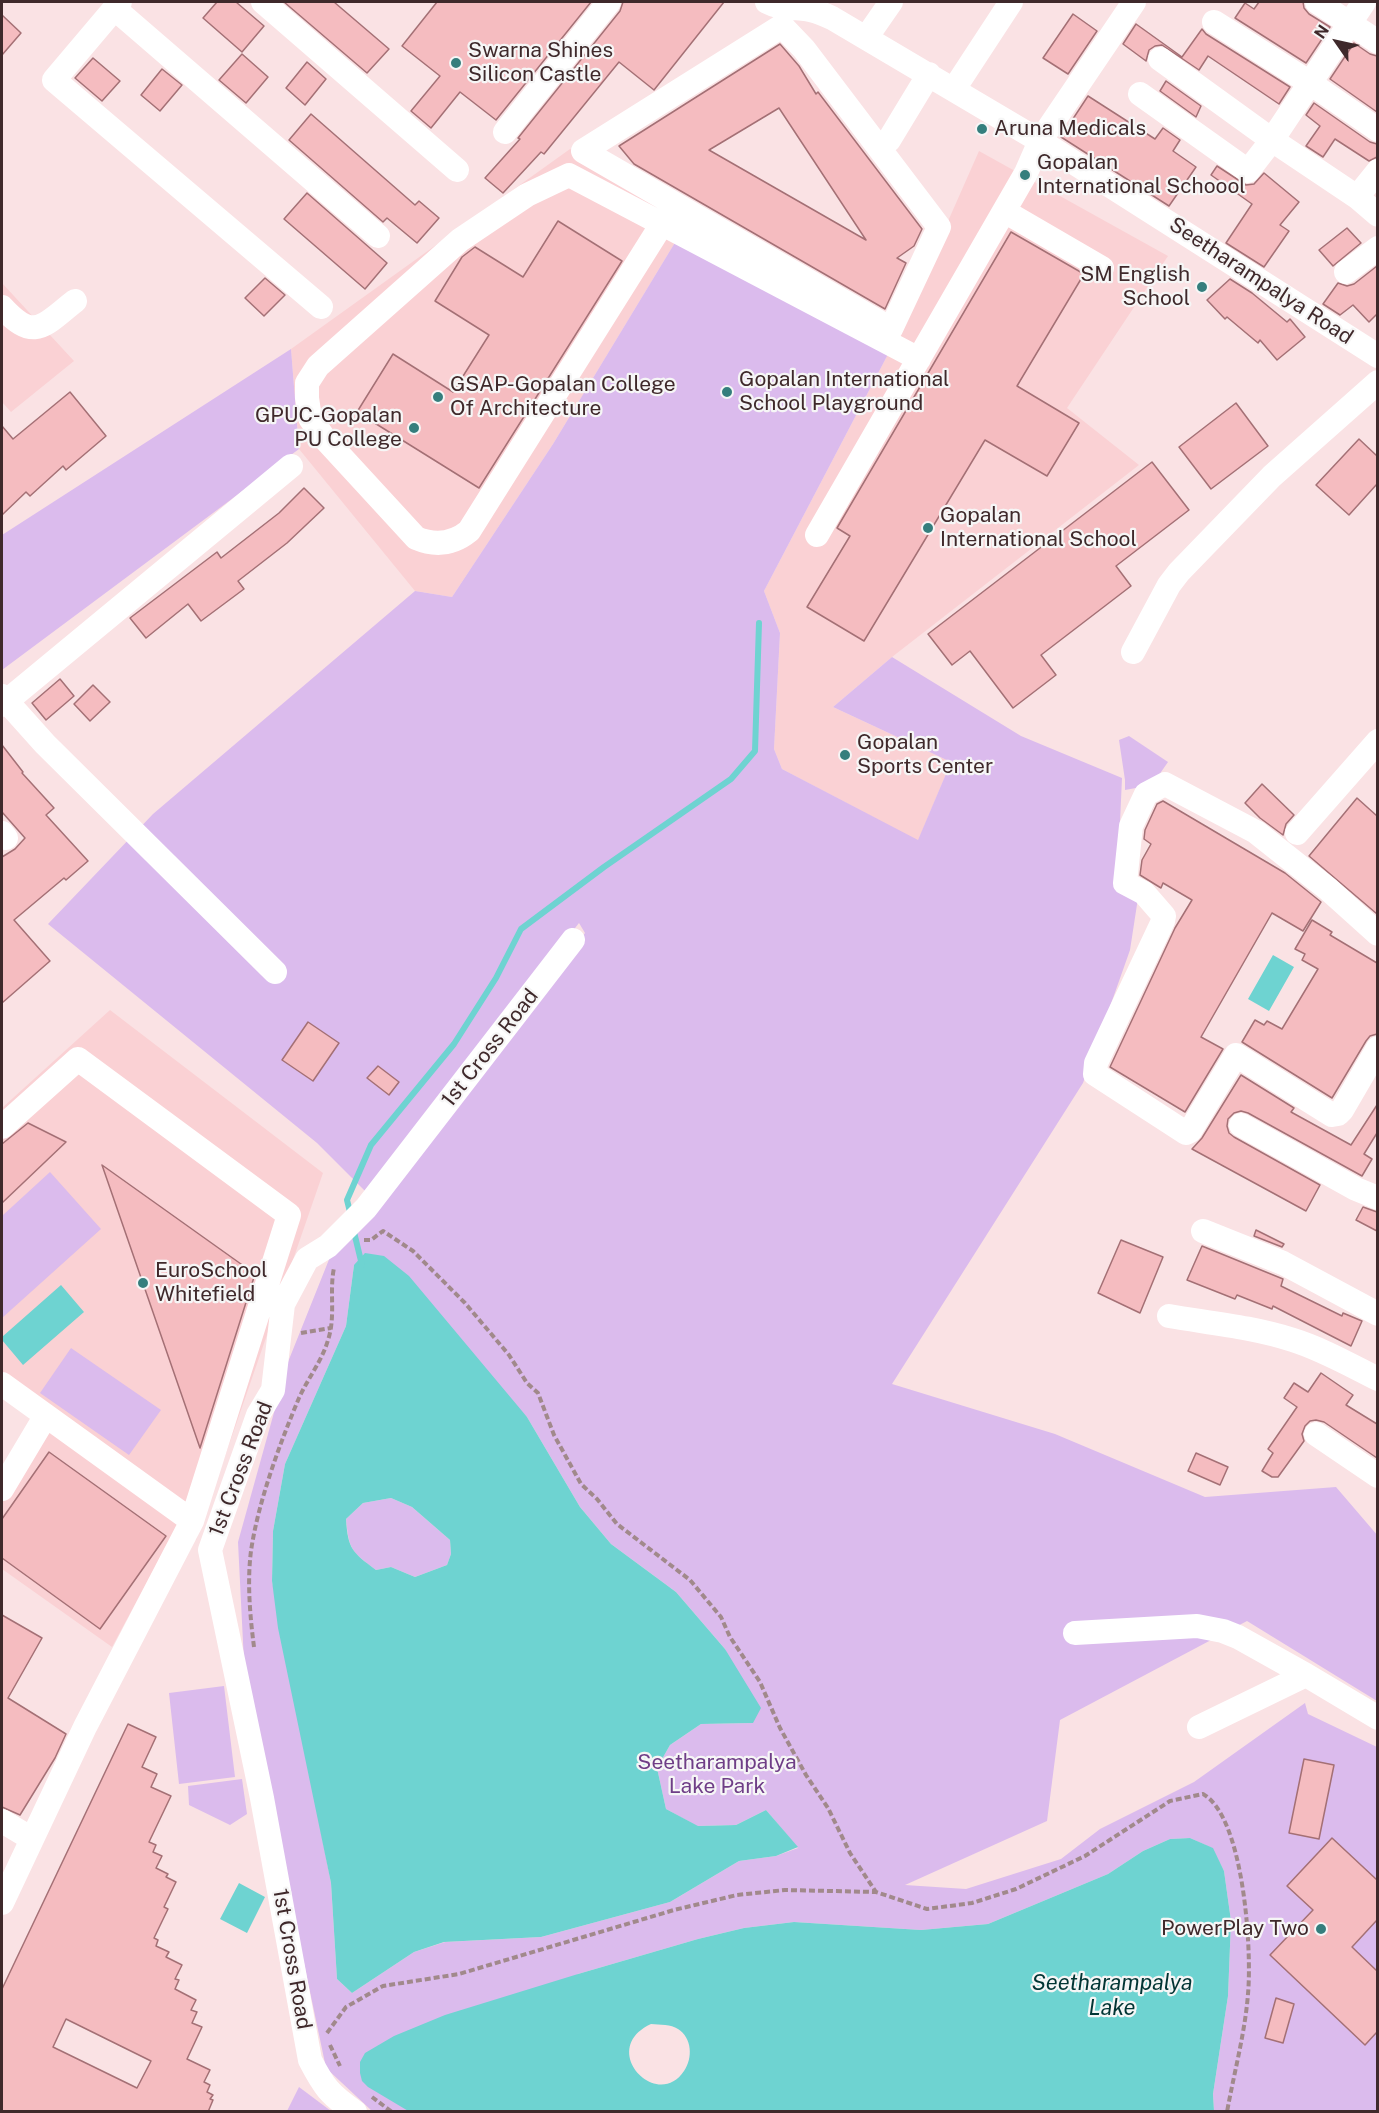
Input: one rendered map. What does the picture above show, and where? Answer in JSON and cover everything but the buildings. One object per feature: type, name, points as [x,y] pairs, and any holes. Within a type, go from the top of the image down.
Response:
[{"type":"street","points":[[263,2],[457,170]]},
{"type":"street","points":[[505,132],[609,2]]},
{"type":"street","points":[[866,38],[891,2]]},
{"type":"street","points":[[954,89],[1011,2]]},
{"type":"street","points":[[817,535],[1026,173],[1040,141],[1134,2]]},
{"type":"street","points":[[1317,2],[1377,42]]},
{"type":"street","points":[[1140,94],[1248,171],[1272,140],[1364,2]]},
{"type":"street","points":[[321,308],[54,80],[117,5],[378,236]]},
{"type":"street","points":[[778,5],[804,49],[939,227],[891,329],[583,151],[782,26],[804,49]]},
{"type":"street","name":"Seetharampalya Road","points":[[778,5],[817,11],[929,74],[1374,348]]},
{"type":"street","points":[[1214,22],[1310,83],[1377,130]]},
{"type":"street","points":[[1160,59],[1272,140],[1357,197],[1377,215]]},
{"type":"street","points":[[889,140],[929,74]]},
{"type":"street","points":[[1357,197],[1377,171]]},
{"type":"street","points":[[662,224],[469,531],[459,539],[427,543],[416,538],[324,438],[310,418],[307,383],[318,366],[460,240],[527,195],[569,175],[919,358]]},
{"type":"street","points":[[1004,211],[1102,268]]},
{"type":"street","points":[[1346,272],[1377,248]]},
{"type":"street","points":[[2,307],[18,323],[40,328],[75,301]]},
{"type":"street","points":[[1133,652],[1169,585],[1179,572],[1272,476],[1377,382]]},
{"type":"street","points":[[275,972],[3,700],[291,466]]},
{"type":"street","points":[[1296,833],[1377,741]]},
{"type":"street","points":[[1377,932],[1328,889],[1256,832],[1165,784],[1146,794],[1131,826],[1125,883],[1144,893],[1164,916],[1163,921],[1096,1063],[1095,1074],[1186,1133],[1190,1131],[1236,1055],[1332,1115],[1342,1110],[1377,1048]]},
{"type":"street","name":"1st Cross Road","points":[[362,2104],[335,2098],[324,2086],[310,2060],[262,1798],[210,1551],[258,1415],[273,1390],[284,1304],[307,1259],[328,1246],[366,1208],[573,940]]},
{"type":"street","points":[[2,1126],[78,1059],[289,1215],[192,1521],[85,1727],[2,1903]]},
{"type":"street","points":[[1241,1125],[1356,1189],[1377,1198]]},
{"type":"street","points":[[1203,1231],[1283,1263],[1377,1314]]},
{"type":"street","points":[[1169,1316],[1244,1328],[1291,1339],[1320,1350],[1377,1379]]},
{"type":"street","points":[[2,1384],[192,1521]]},
{"type":"street","points":[[2,1489],[45,1417]]},
{"type":"street","points":[[1316,1434],[1377,1476]]},
{"type":"street","points":[[1075,1634],[1197,1626],[1210,1628],[1239,1637],[1377,1718]]},
{"type":"street","points":[[1199,1727],[1306,1675]]},
{"type":"street","points":[[2,1821],[32,1839]]},
{"type":"path","points":[[359,1241],[371,1239],[383,1231],[413,1251],[465,1303],[509,1355],[527,1383],[538,1393],[554,1435],[581,1484],[597,1499],[617,1524],[690,1580],[721,1617],[730,1637],[760,1682],[780,1728],[806,1775],[828,1808],[850,1853],[876,1892]]},
{"type":"path","points":[[255,1650],[250,1616],[251,1552],[260,1505],[298,1400],[327,1343],[332,1328],[332,1276],[335,1263]]},
{"type":"path","points":[[279,1336],[332,1328]]},
{"type":"path","points":[[326,2035],[346,2007],[382,1986],[459,1974],[674,1910],[737,1895],[785,1890],[876,1892],[927,1909],[972,1903],[1016,1889],[1085,1856],[1170,1801],[1203,1794],[1211,1798],[1223,1818],[1237,1854],[1246,1917],[1249,1967],[1245,2021],[1227,2112]]},
{"type":"path","points":[[323,2024],[342,2070]]},
{"type":"path","points":[[362,2104],[392,2112]]},
{"type":"shaded area","name":"GSAP-Gopalan College Of Architecture","points":[[570,149],[688,221],[553,444],[452,597],[415,591],[299,449],[291,349]]},
{"type":"shaded area","name":"Gopalan International School","points":[[979,151],[1168,256],[1067,408],[1139,465],[892,657],[833,707],[951,762],[918,841],[782,769],[774,749],[780,633],[764,591],[896,339]]},
{"type":"shaded area","points":[[2,283],[74,361],[11,412],[2,402]]},
{"type":"shaded area","name":"EuroSchool Whitefield","points":[[110,1010],[323,1173],[196,1540],[177,1526],[112,1647],[2,1569],[2,1502],[49,1429],[2,1394],[2,1108]]},
{"type":"green space","name":"Seetharampalya Lake Park","points":[[688,221],[896,339],[764,591],[780,633],[774,749],[782,769],[918,840],[951,762],[833,707],[892,657],[1021,736],[1122,778],[1117,890],[1138,898],[1130,950],[1083,1083],[892,1384],[1055,1434],[1205,1497],[1336,1487],[1378,1536],[1377,1701],[1247,1621],[1060,1720],[1047,1821],[905,1885],[966,1889],[1061,1859],[1100,1829],[1194,1782],[1305,1703],[1308,1714],[1377,1747],[1377,2111],[1214,2111],[1213,2094],[1228,1996],[1231,1921],[1224,1871],[1212,1848],[1190,1838],[1170,1839],[1143,1851],[1108,1874],[988,1924],[921,1930],[794,1922],[744,1928],[578,1974],[396,2102],[410,2111],[372,2111],[326,2068],[245,1682],[238,1542],[288,1362],[330,1257],[380,1206],[585,933],[579,923],[367,1193],[317,1143],[48,924],[153,814],[415,591],[452,597],[553,444]],"holes":[[[354,1265],[527,1417],[580,1507],[611,1544],[676,1592],[725,1649],[753,1723],[701,1724],[670,1745],[657,1768],[666,1809],[697,1826],[736,1825],[766,1810],[798,1848],[776,1856],[739,1861],[670,1902],[541,1937],[445,1942],[414,1952],[352,1993],[337,1979],[331,1883],[272,1581],[273,1531],[285,1464],[346,1326]]]},
{"type":"green space","points":[[291,349],[299,449],[2,670],[2,535]]},
{"type":"green space","points":[[1129,736],[1168,762],[1152,785],[1125,790],[1119,740]]},
{"type":"green space","points":[[50,1172],[101,1229],[2,1318],[2,1216]]},
{"type":"green space","points":[[71,1348],[161,1410],[129,1455],[40,1393]]},
{"type":"green space","points":[[391,1498],[412,1507],[450,1540],[451,1554],[447,1565],[415,1577],[391,1567],[376,1570],[356,1554],[348,1537],[346,1519],[363,1503]]},
{"type":"green space","points":[[224,1686],[235,1777],[179,1784],[169,1693]]},
{"type":"green space","points":[[242,1779],[247,1814],[230,1825],[189,1805],[188,1786]]},
{"type":"green space","points":[[299,2087],[331,2111],[287,2111]]},
{"type":"water","points":[[1273,955],[1294,967],[1269,1011],[1248,999]]},
{"type":"water","points":[[365,1253],[384,1256],[409,1276],[527,1417],[580,1507],[611,1544],[676,1592],[725,1649],[761,1708],[753,1723],[701,1724],[670,1745],[657,1768],[666,1809],[698,1826],[736,1825],[766,1810],[798,1847],[776,1856],[739,1861],[670,1902],[541,1937],[444,1942],[414,1952],[352,1993],[337,1979],[331,1883],[278,1628],[272,1581],[273,1531],[285,1464],[346,1326],[354,1265]],"holes":[[[391,1498],[412,1507],[450,1540],[451,1554],[447,1565],[415,1577],[391,1567],[376,1570],[356,1554],[350,1544],[346,1519],[363,1503]]]},
{"type":"water","points":[[61,1285],[84,1312],[23,1365],[2,1340],[2,1337]]},
{"type":"water","name":"Seetharampalya Lake","points":[[1190,1838],[1213,1848],[1224,1871],[1231,1921],[1228,1996],[1213,2094],[1214,2111],[410,2112],[362,2081],[360,2062],[365,2053],[394,2036],[445,2015],[578,1974],[744,1928],[794,1922],[921,1930],[988,1924],[1108,1874],[1143,1851],[1170,1839]],"holes":[[[651,2024],[675,2027],[683,2033],[690,2048],[687,2066],[673,2082],[660,2084],[647,2081],[637,2072],[631,2061],[630,2048],[636,2035]]]},
{"type":"water","points":[[239,1883],[265,1897],[247,1933],[220,1919]]},
{"type":"waterway","points":[[351,1216],[347,1200],[371,1145],[454,1044],[496,978],[521,929],[604,867],[731,779],[755,751],[759,623]]},
{"type":"waterway","points":[[353,1228],[362,1265]]},
{"type":"place","name":"Swarna Shines Silicon Castle","points":[[456,63]]},
{"type":"place","name":"Aruna Medicals","points":[[982,129]]},
{"type":"place","name":"Gopalan International Schoool","points":[[1025,175]]},
{"type":"place","name":"SM English School","points":[[1202,287]]},
{"type":"place","name":"Gopalan International School Playground","points":[[727,392]]},
{"type":"place","name":"GSAP-Gopalan College Of Architecture","points":[[438,397]]},
{"type":"place","name":"GPUC-Gopalan PU College","points":[[414,428]]},
{"type":"place","name":"Gopalan International School","points":[[928,528]]},
{"type":"place","name":"Gopalan Sports Center","points":[[845,755]]},
{"type":"place","name":"EuroSchool Whitefield","points":[[143,1283]]},
{"type":"place","name":"PowerPlay Two","points":[[1321,1929]]}]
